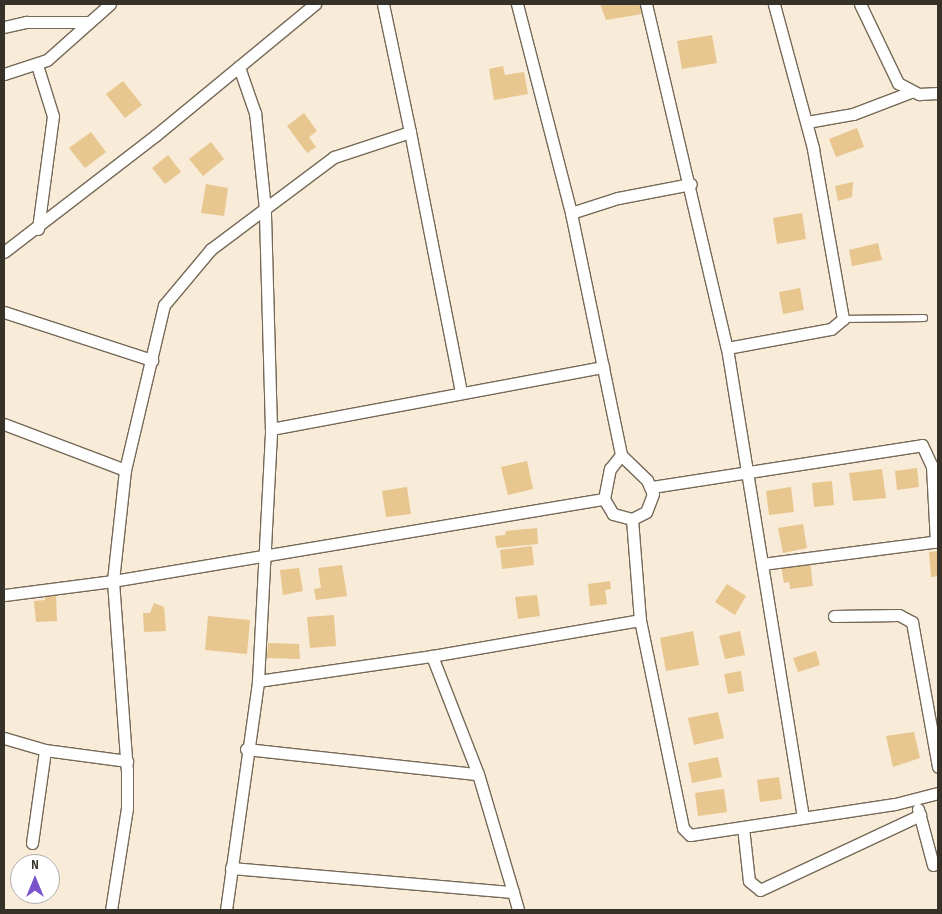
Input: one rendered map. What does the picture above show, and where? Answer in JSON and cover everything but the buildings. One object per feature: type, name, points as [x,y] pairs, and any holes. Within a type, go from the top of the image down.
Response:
[{"type":"street","points":[[4,74],[37,65],[110,4]]},
{"type":"street","points":[[4,252],[38,229],[316,4]]},
{"type":"street","points":[[383,4],[461,393]]},
{"type":"street","points":[[517,4],[571,213],[621,455],[652,488],[650,505],[632,519]]},
{"type":"street","points":[[646,4],[691,184],[727,348],[803,816]]},
{"type":"street","points":[[727,348],[831,329],[843,319],[807,122],[774,4]]},
{"type":"street","points":[[860,4],[898,82],[911,92]]},
{"type":"street","points":[[4,27],[26,22],[89,22]]},
{"type":"street","points":[[37,65],[53,116],[38,229]]},
{"type":"street","points":[[226,910],[246,749],[258,681],[268,555],[271,429],[265,209],[255,113],[239,67]]},
{"type":"street","points":[[807,122],[853,114],[911,92],[938,93]]},
{"type":"street","points":[[111,910],[127,808],[127,761],[113,581],[125,470],[164,305],[210,249],[334,157],[410,132]]},
{"type":"street","points":[[571,213],[618,198],[691,184]]},
{"type":"street","points":[[4,312],[152,360]]},
{"type":"street","points":[[271,429],[603,367]]},
{"type":"street","points":[[4,424],[125,470]]},
{"type":"street","points":[[652,488],[746,470],[913,443],[928,450],[935,466],[937,542],[762,564]]},
{"type":"street","points":[[621,455],[610,468],[604,498],[613,514],[632,519]]},
{"type":"street","points":[[4,595],[113,581],[604,498]]},
{"type":"street","points":[[632,519],[640,620],[683,828],[690,835],[700,836],[803,816],[916,800],[938,794]]},
{"type":"street","points":[[834,616],[899,615],[912,622],[938,767]]},
{"type":"street","points":[[258,681],[432,656],[640,620]]},
{"type":"street","points":[[432,656],[478,774],[518,910]]},
{"type":"street","points":[[4,738],[45,750],[127,761]]},
{"type":"street","points":[[246,749],[478,774]]},
{"type":"street","points":[[32,843],[45,750]]},
{"type":"street","points":[[916,800],[933,865]]},
{"type":"street","points":[[744,827],[749,881],[760,890],[920,815]]},
{"type":"street","points":[[231,868],[513,892]]},
{"type":"lane","points":[[843,319],[924,318]]}]
